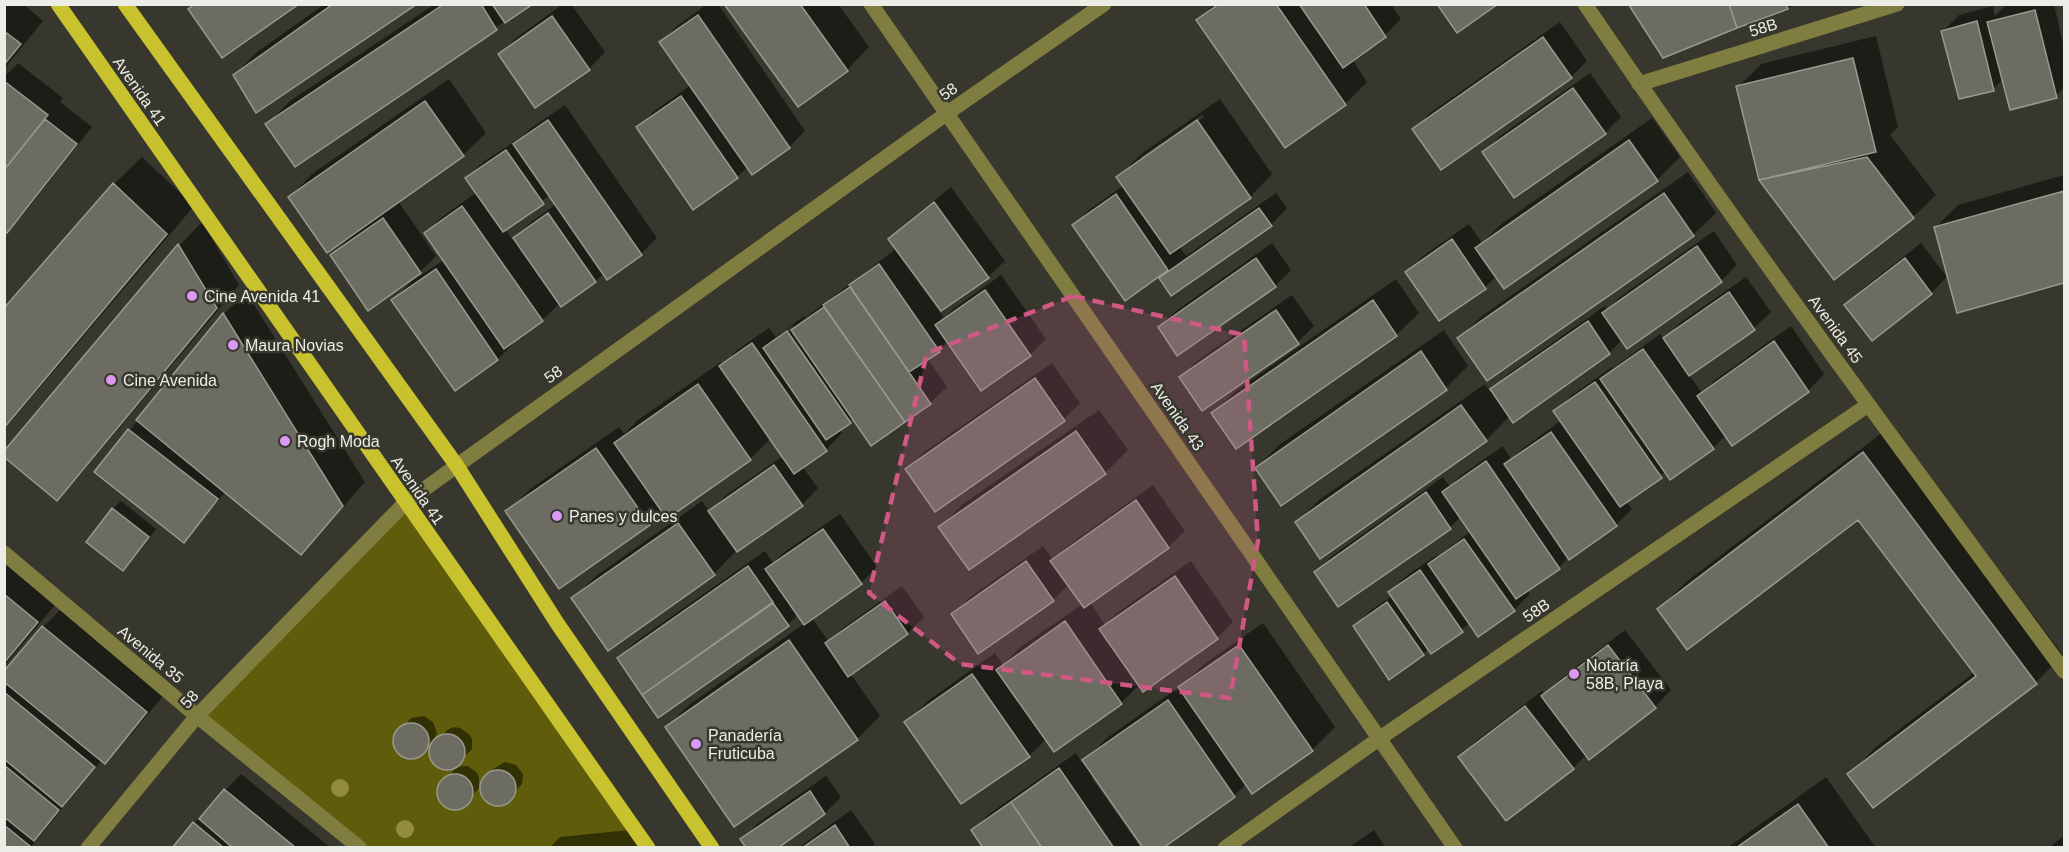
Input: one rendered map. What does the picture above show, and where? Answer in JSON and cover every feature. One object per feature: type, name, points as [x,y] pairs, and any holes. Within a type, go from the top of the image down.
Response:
[{"type":"main road","name":"Avenida 41","points":[[58,4],[648,848]]},
{"type":"main road","points":[[125,4],[457,466],[557,623],[712,848]]},
{"type":"street","name":"Avenida 43","points":[[871,4],[1455,848]]},
{"type":"street","name":"58","points":[[88,848],[197,716],[405,503],[946,114],[1104,4]]},
{"type":"street","name":"Avenida 45","points":[[1585,4],[1639,84],[1868,405],[2064,671]]},
{"type":"street","name":"58B","points":[[1639,84],[1897,4]]},
{"type":"street","name":"58B","points":[[1225,848],[1380,738],[1868,405]]},
{"type":"street","name":"Avenida 35","points":[[4,553],[197,716],[360,848]]},
{"type":"highlighted area","points":[[1073,296],[1244,335],[1258,541],[1230,698],[960,664],[869,593],[927,353]]},
{"type":"shaded area","points":[[405,503],[647,847],[360,847],[197,716]]},
{"type":"building","points":[[195,4],[299,4],[222,58],[188,9]]},
{"type":"building","points":[[333,4],[417,4],[256,113],[233,75]]},
{"type":"building","points":[[444,4],[481,4],[497,30],[295,167],[265,124]]},
{"type":"building","points":[[492,4],[533,4],[505,23]]},
{"type":"building","points":[[724,4],[800,4],[848,71],[798,107]]},
{"type":"building","points":[[1219,4],[1276,4],[1346,105],[1285,148],[1196,20]]},
{"type":"building","points":[[1299,4],[1364,4],[1386,37],[1343,68]]},
{"type":"building","points":[[1437,4],[1498,4],[1457,33]]},
{"type":"building","points":[[1634,4],[1729,4],[1737,28],[1663,58],[1630,7]]},
{"type":"building","points":[[1729,4],[1786,4],[1788,9],[1737,28]]},
{"type":"building","points":[[2035,10],[2057,98],[2010,110],[1987,22]]},
{"type":"building","points":[[698,15],[790,148],[752,175],[659,42]]},
{"type":"building","points":[[552,16],[590,70],[535,108],[498,54]]},
{"type":"building","points":[[1977,21],[1994,91],[1959,99],[1941,31]]},
{"type":"building","points":[[4,31],[21,44],[4,65]]},
{"type":"building","points":[[1543,37],[1572,78],[1441,170],[1412,129]]},
{"type":"building","points":[[1853,58],[1876,152],[1759,180],[1736,86]]},
{"type":"building","points":[[4,81],[48,115],[4,170]]},
{"type":"building","points":[[1573,88],[1606,134],[1514,198],[1482,152]]},
{"type":"building","points":[[681,96],[738,178],[693,210],[636,127]]},
{"type":"building","points":[[425,101],[464,156],[327,253],[288,197]]},
{"type":"building","points":[[45,119],[77,144],[7,233],[4,231],[4,170]]},
{"type":"building","points":[[548,120],[642,255],[607,280],[513,144]]},
{"type":"building","points":[[1197,120],[1251,198],[1170,254],[1116,177]]},
{"type":"building","points":[[1629,140],[1658,181],[1504,289],[1475,248]]},
{"type":"building","points":[[506,150],[544,204],[503,232],[465,178]]},
{"type":"building","points":[[1867,157],[1914,218],[1834,280],[1759,180]]},
{"type":"building","points":[[113,183],[167,234],[4,428],[4,308]]},
{"type":"building","points":[[2064,191],[2064,283],[1957,313],[1934,227]]},
{"type":"building","points":[[1664,193],[1694,236],[1487,381],[1457,338]]},
{"type":"building","points":[[1116,194],[1168,270],[1125,301],[1072,225]]},
{"type":"building","points":[[934,202],[989,278],[941,311],[888,239]]},
{"type":"building","points":[[462,206],[543,321],[504,349],[424,233]]},
{"type":"building","points":[[1259,208],[1272,226],[1171,296],[1159,278]]},
{"type":"building","points":[[548,213],[596,282],[561,307],[513,238]]},
{"type":"building","points":[[383,218],[421,273],[368,311],[330,255]]},
{"type":"building","points":[[1452,239],[1486,289],[1439,321],[1405,272]]},
{"type":"building","name":"Cine Avenida","points":[[178,244],[217,308],[57,501],[4,457],[4,451]]},
{"type":"building","points":[[1697,246],[1722,282],[1627,349],[1602,313]]},
{"type":"building","points":[[1256,258],[1276,287],[1177,356],[1158,327]]},
{"type":"building","points":[[1905,258],[1932,294],[1872,341],[1844,305]]},
{"type":"building","points":[[879,264],[940,352],[909,372],[849,285]]},
{"type":"building","points":[[436,269],[498,360],[455,391],[391,300]]},
{"type":"building","points":[[850,287],[931,404],[905,422],[823,305]]},
{"type":"building","points":[[985,290],[1031,356],[981,391],[935,325]]},
{"type":"building","points":[[1729,292],[1755,330],[1689,376],[1663,338]]},
{"type":"building","points":[[1373,300],[1397,336],[1236,449],[1211,413]]},
{"type":"building","points":[[824,307],[905,422],[871,446],[791,330]]},
{"type":"building","points":[[1276,310],[1299,344],[1202,411],[1179,377]]},
{"type":"building","points":[[223,313],[343,506],[301,555],[136,420]]},
{"type":"building","points":[[1588,321],[1610,354],[1513,423],[1490,389]]},
{"type":"building","points":[[787,331],[851,423],[826,440],[763,348]]},
{"type":"building","points":[[1774,341],[1809,392],[1732,446],[1697,396]]},
{"type":"building","points":[[752,343],[827,451],[794,474],[719,366]]},
{"type":"building","points":[[1643,349],[1714,449],[1670,480],[1600,379]]},
{"type":"building","points":[[1421,351],[1447,390],[1281,506],[1255,468]]},
{"type":"building","points":[[1035,378],[1065,421],[935,512],[905,469]]},
{"type":"building","points":[[1595,382],[1662,478],[1620,507],[1553,411]]},
{"type":"building","points":[[698,384],[751,460],[667,519],[614,443]]},
{"type":"building","points":[[1461,405],[1487,441],[1320,559],[1295,522]]},
{"type":"building","points":[[128,429],[218,499],[184,543],[94,472]]},
{"type":"building","points":[[1076,431],[1106,474],[969,570],[938,527]]},
{"type":"building","points":[[1551,432],[1617,526],[1569,560],[1504,464]]},
{"type":"building","points":[[596,448],[650,525],[559,589],[505,511]]},
{"type":"building","points":[[1863,452],[2037,684],[1873,808],[1847,774],[1976,676],[1858,520],[1687,650],[1657,609]]},
{"type":"building","points":[[1486,461],[1560,569],[1516,599],[1442,492]]},
{"type":"building","points":[[774,465],[803,506],[737,552],[708,511]]},
{"type":"building","points":[[1426,492],[1451,529],[1338,607],[1314,572]]},
{"type":"building","points":[[1136,500],[1169,548],[1084,608],[1050,561]]},
{"type":"building","points":[[112,508],[149,537],[123,571],[86,542]]},
{"type":"building","points":[[678,523],[715,575],[608,651],[571,598]]},
{"type":"building","points":[[823,529],[862,584],[804,625],[765,569]]},
{"type":"building","points":[[1464,539],[1515,611],[1478,637],[1428,564]]},
{"type":"building","points":[[1026,561],[1054,601],[978,654],[951,614]]},
{"type":"building","points":[[748,566],[773,602],[642,695],[617,658]]},
{"type":"building","points":[[1420,570],[1463,632],[1431,654],[1388,592]]},
{"type":"building","points":[[1175,576],[1218,639],[1143,692],[1099,629]]},
{"type":"building","points":[[4,594],[38,622],[4,663]]},
{"type":"building","points":[[885,601],[908,634],[848,677],[825,643]]},
{"type":"building","points":[[1387,602],[1424,655],[1389,680],[1353,626]]},
{"type":"building","points":[[773,603],[789,626],[658,718],[642,695]]},
{"type":"building","points":[[1065,621],[1122,704],[1054,752],[996,670]]},
{"type":"building","points":[[42,626],[147,712],[105,764],[4,682],[4,671]]},
{"type":"building","points":[[789,640],[858,740],[734,827],[665,727]]},
{"type":"building","points":[[1239,645],[1313,751],[1252,794],[1178,687]]},
{"type":"building","points":[[1608,645],[1656,708],[1589,760],[1541,696]]},
{"type":"building","points":[[972,674],[1030,757],[961,804],[904,722]]},
{"type":"building","points":[[4,692],[95,767],[62,807],[4,759]]},
{"type":"building","points":[[1168,700],[1235,797],[1163,848],[1143,848],[1082,760]]},
{"type":"building","points":[[1525,706],[1574,769],[1506,821],[1458,757]]},
{"type":"building","points":[[411,723],[423,729],[429,741],[423,753],[411,759],[399,753],[393,741],[399,729]]},
{"type":"building","points":[[447,734],[459,740],[465,752],[459,764],[447,770],[435,764],[429,752],[435,740]]},
{"type":"building","points":[[4,765],[59,810],[34,841],[4,817]]},
{"type":"building","points":[[1059,768],[1114,848],[1042,848],[1011,802]]},
{"type":"building","points":[[498,770],[511,775],[516,788],[511,801],[498,806],[485,801],[480,788],[485,775]]},
{"type":"building","points":[[455,774],[467,780],[473,792],[467,804],[455,810],[443,804],[437,792],[443,780]]},
{"type":"building","points":[[224,789],[296,848],[233,848],[199,819]]},
{"type":"building","points":[[810,791],[825,814],[778,848],[746,848],[740,839]]},
{"type":"building","points":[[1011,802],[1042,848],[983,848],[971,830]]},
{"type":"building","points":[[1798,804],[1829,848],[1736,848]]},
{"type":"building","points":[[193,822],[224,848],[172,848]]},
{"type":"building","points":[[4,825],[30,846],[28,848],[4,848]]},
{"type":"building","points":[[835,825],[850,848],[802,848]]},
{"type":"place","name":"Cine Avenida 41","points":[[192,296]]},
{"type":"place","name":"Maura Novias","points":[[233,345]]},
{"type":"place","name":"Cine Avenida","points":[[111,380]]},
{"type":"place","name":"Rogh Moda","points":[[285,441]]},
{"type":"place","name":"Panes y dulces","points":[[557,516]]},
{"type":"place","name":"Notaría 58B, Playa","points":[[1574,674]]},
{"type":"place","name":"Panadería Fruticuba","points":[[696,744]]}]
